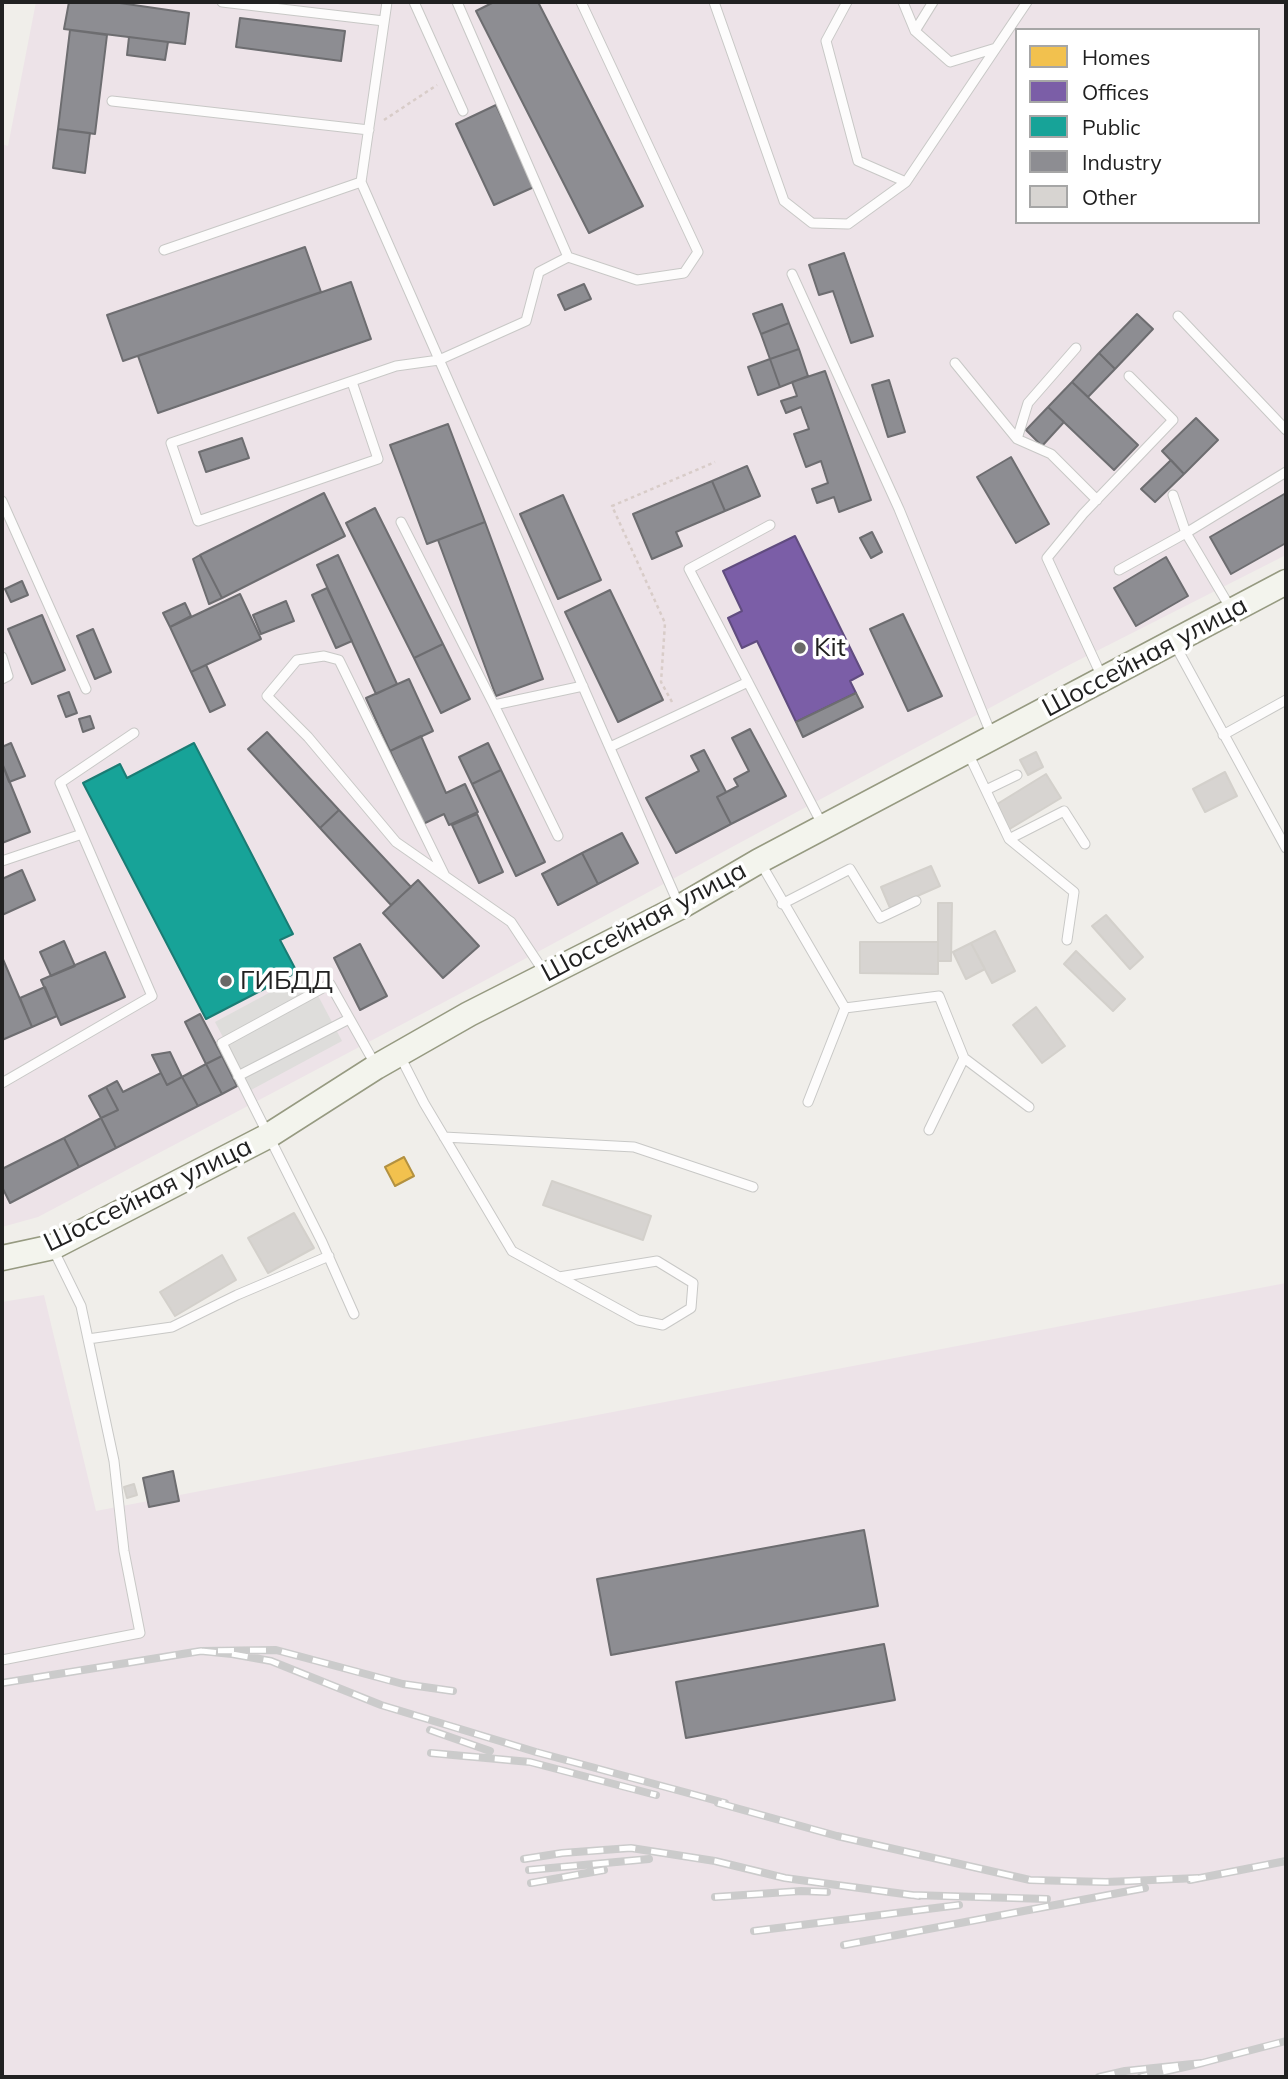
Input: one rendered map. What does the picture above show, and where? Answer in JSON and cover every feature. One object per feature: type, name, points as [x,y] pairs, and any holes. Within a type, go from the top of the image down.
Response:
[{"type":"main road","name":"Шоссейная улица","points":[[2,1258],[52,1247],[268,1136],[376,1066],[545,974],[680,907],[759,861],[1286,582]]},
{"type":"lane","points":[[222,2],[297,6],[384,22]]},
{"type":"lane","points":[[387,2],[361,182],[680,907]]},
{"type":"lane","points":[[414,2],[463,111]]},
{"type":"lane","points":[[457,2],[568,257]]},
{"type":"lane","points":[[352,382],[378,459],[198,521],[171,443],[396,366],[439,360],[526,321],[539,272],[568,257],[637,280],[684,273],[698,252],[581,2]]},
{"type":"lane","points":[[714,2],[784,201],[812,223],[848,224],[906,182],[1027,2]]},
{"type":"lane","points":[[847,2],[826,41],[858,161],[906,182]]},
{"type":"lane","points":[[903,2],[915,31],[950,62],[996,48]]},
{"type":"lane","points":[[915,31],[933,2]]},
{"type":"lane","points":[[112,101],[369,130]]},
{"type":"lane","points":[[164,250],[361,182]]},
{"type":"lane","points":[[792,274],[899,509],[993,738]]},
{"type":"lane","points":[[1178,316],[1286,430]]},
{"type":"lane","points":[[1017,439],[1028,403],[1076,348]]},
{"type":"lane","points":[[955,363],[1017,439],[1051,454],[1097,500]]},
{"type":"lane","points":[[1103,679],[1047,558],[1097,500],[1173,420],[1129,376]]},
{"type":"lane","points":[[1119,570],[1286,472]]},
{"type":"lane","points":[[1173,495],[1186,533],[1232,611]]},
{"type":"lane","points":[[2,501],[86,689]]},
{"type":"lane","points":[[401,522],[558,836]]},
{"type":"lane","points":[[770,526],[690,569],[823,827]]},
{"type":"lane","points":[[1173,641],[1286,848]]},
{"type":"lane","points":[[445,876],[339,660],[324,656],[297,660],[267,696],[308,737],[396,842],[511,922],[545,974]]},
{"type":"lane","points":[[2,657],[8,676],[2,679]]},
{"type":"lane","points":[[610,747],[748,682]]},
{"type":"lane","points":[[494,705],[583,686]]},
{"type":"lane","points":[[1223,735],[1286,700]]},
{"type":"lane","points":[[2,1083],[152,996],[60,783],[134,733]]},
{"type":"lane","points":[[967,752],[1009,839],[1074,892],[1067,940]]},
{"type":"lane","points":[[986,790],[1017,775]]},
{"type":"lane","points":[[1009,839],[1064,811],[1085,844]]},
{"type":"lane","points":[[2,861],[82,834]]},
{"type":"lane","points":[[759,861],[845,1008]]},
{"type":"lane","points":[[782,904],[850,869],[880,918],[916,901]]},
{"type":"lane","points":[[354,1314],[329,1256],[222,1043],[330,984],[376,1066]]},
{"type":"lane","points":[[845,1008],[939,996],[964,1058],[1029,1107]]},
{"type":"lane","points":[[808,1102],[845,1008]]},
{"type":"lane","points":[[239,1076],[349,1019]]},
{"type":"lane","points":[[400,1054],[444,1137],[512,1251],[559,1277],[638,1320],[663,1325],[691,1308],[693,1283],[657,1261],[559,1277]]},
{"type":"lane","points":[[929,1130],[964,1058]]},
{"type":"lane","points":[[444,1137],[634,1147],[753,1186]]},
{"type":"lane","points":[[2,1660],[141,1633],[124,1551],[114,1461],[88,1339],[80,1306],[52,1247]]},
{"type":"lane","points":[[88,1339],[172,1327],[237,1295],[329,1256]]},
{"type":"path","points":[[369,130],[448,78]]},
{"type":"path","points":[[678,715],[662,682],[666,623],[612,506],[715,462]]},
{"type":"shaded area","points":[[36,2],[1286,2],[1286,555],[1071,664],[482,982],[38,1217],[2,1227],[2,144],[8,146]]},
{"type":"shaded area","points":[[306,973],[342,1041],[251,1090],[215,1022]]},
{"type":"shaded area","points":[[1286,1283],[1286,2077],[2,2077],[2,1302],[44,1295],[96,1511]]},
{"type":"building: Homes","points":[[404,1157],[414,1176],[395,1186],[385,1167]]},
{"type":"building: Offices","points":[[795,536],[863,674],[850,681],[856,693],[796,722],[757,641],[742,648],[728,618],[742,611],[723,571]]},
{"type":"building: Public","points":[[194,743],[293,934],[280,940],[297,972],[206,1019],[83,783],[120,764],[127,778]]},
{"type":"building: Industry","points":[[69,2],[113,2],[189,13],[185,44],[64,29]]},
{"type":"building: Industry","points":[[494,2],[538,2],[643,206],[589,233],[476,11]]},
{"type":"building: Industry","points":[[240,18],[345,31],[341,61],[236,47]]},
{"type":"building: Industry","points":[[70,30],[107,35],[95,134],[58,129]]},
{"type":"building: Industry","points":[[129,37],[168,42],[165,60],[127,55]]},
{"type":"building: Industry","points":[[496,105],[534,187],[494,205],[456,124]]},
{"type":"building: Industry","points":[[58,129],[90,133],[85,173],[53,168]]},
{"type":"building: Industry","points":[[305,247],[321,292],[123,361],[107,315]]},
{"type":"building: Industry","points":[[844,253],[873,336],[851,343],[833,291],[819,295],[809,265]]},
{"type":"building: Industry","points":[[351,282],[371,339],[158,413],[138,356]]},
{"type":"building: Industry","points":[[584,284],[591,299],[565,310],[558,295]]},
{"type":"building: Industry","points":[[782,304],[789,323],[761,334],[753,314]]},
{"type":"building: Industry","points":[[1137,314],[1153,329],[1115,369],[1099,353]]},
{"type":"building: Industry","points":[[789,323],[799,349],[770,359],[761,334]]},
{"type":"building: Industry","points":[[799,349],[808,376],[780,387],[770,359]]},
{"type":"building: Industry","points":[[1099,353],[1115,369],[1088,397],[1072,382]]},
{"type":"building: Industry","points":[[770,359],[780,387],[758,395],[748,367]]},
{"type":"building: Industry","points":[[825,371],[871,500],[839,512],[834,497],[817,503],[812,489],[828,483],[821,461],[806,467],[794,434],[809,429],[801,407],[786,413],[781,401],[797,396],[792,382]]},
{"type":"building: Industry","points":[[889,380],[905,432],[888,437],[872,385]]},
{"type":"building: Industry","points":[[1072,382],[1138,445],[1114,470],[1048,407]]},
{"type":"building: Industry","points":[[1048,407],[1064,422],[1042,446],[1026,430]]},
{"type":"building: Industry","points":[[1196,418],[1218,440],[1184,474],[1162,451]]},
{"type":"building: Industry","points":[[448,424],[485,522],[427,544],[390,445]]},
{"type":"building: Industry","points":[[242,438],[249,458],[206,472],[199,452]]},
{"type":"building: Industry","points":[[1011,457],[1049,524],[1016,543],[977,477]]},
{"type":"building: Industry","points":[[1171,460],[1184,474],[1155,502],[1141,489]]},
{"type":"building: Industry","points":[[747,466],[760,496],[725,511],[712,481]]},
{"type":"building: Industry","points":[[712,481],[725,511],[676,532],[682,546],[652,559],[633,514]]},
{"type":"building: Industry","points":[[324,493],[345,536],[222,598],[200,555]]},
{"type":"building: Industry","points":[[1286,493],[1286,543],[1231,574],[1210,537]]},
{"type":"building: Industry","points":[[563,495],[601,580],[558,599],[520,514]]},
{"type":"building: Industry","points":[[375,508],[443,644],[414,658],[346,523]]},
{"type":"building: Industry","points":[[485,522],[543,679],[496,696],[438,540]]},
{"type":"building: Industry","points":[[872,532],[882,552],[871,558],[860,538]]},
{"type":"building: Industry","points":[[200,555],[222,598],[209,604],[193,559]]},
{"type":"building: Industry","points":[[338,555],[397,684],[376,694],[317,565]]},
{"type":"building: Industry","points":[[1166,557],[1188,596],[1136,626],[1114,588]]},
{"type":"building: Industry","points":[[22,581],[28,595],[11,602],[5,589]]},
{"type":"building: Industry","points":[[327,588],[352,641],[336,648],[312,595]]},
{"type":"building: Industry","points":[[610,590],[663,700],[618,722],[565,612]]},
{"type":"building: Industry","points":[[240,594],[261,639],[191,672],[170,627]]},
{"type":"building: Industry","points":[[286,601],[294,621],[261,634],[253,615]]},
{"type":"building: Industry","points":[[185,603],[191,616],[170,627],[163,613]]},
{"type":"building: Industry","points":[[903,614],[942,696],[908,711],[870,629]]},
{"type":"building: Industry","points":[[42,615],[65,670],[32,684],[8,629]]},
{"type":"building: Industry","points":[[93,629],[111,672],[95,679],[77,636]]},
{"type":"building: Industry","points":[[443,644],[470,699],[441,713],[414,658]]},
{"type":"building: Industry","points":[[206,665],[225,705],[210,712],[191,672]]},
{"type":"building: Industry","points":[[409,679],[433,731],[390,751],[366,698]]},
{"type":"building: Industry","points":[[69,692],[77,713],[66,717],[58,696]]},
{"type":"building: Industry","points":[[856,693],[863,707],[803,737],[796,722]]},
{"type":"building: Industry","points":[[90,716],[94,728],[83,732],[79,719]]},
{"type":"building: Industry","points":[[750,729],[786,796],[731,824],[717,797],[738,786],[734,779],[749,771],[732,738]]},
{"type":"building: Industry","points":[[267,732],[339,810],[320,828],[248,749]]},
{"type":"building: Industry","points":[[421,736],[446,793],[465,784],[478,812],[449,825],[444,814],[423,824],[390,751]]},
{"type":"building: Industry","points":[[11,743],[25,776],[9,782],[2,763],[2,747]]},
{"type":"building: Industry","points":[[488,743],[501,770],[472,784],[459,757]]},
{"type":"building: Industry","points":[[704,750],[726,792],[717,797],[731,824],[676,853],[646,798],[699,771],[691,756]]},
{"type":"building: Industry","points":[[2,763],[30,832],[2,843]]},
{"type":"building: Industry","points":[[501,770],[545,862],[516,876],[472,784]]},
{"type":"building: Industry","points":[[339,810],[411,887],[391,905],[320,828]]},
{"type":"building: Industry","points":[[477,814],[503,872],[479,883],[452,825]]},
{"type":"building: Industry","points":[[622,833],[638,863],[598,884],[582,853]]},
{"type":"building: Industry","points":[[582,853],[598,884],[558,905],[542,874]]},
{"type":"building: Industry","points":[[22,870],[35,900],[2,915],[2,879]]},
{"type":"building: Industry","points":[[418,880],[479,946],[443,978],[383,913]]},
{"type":"building: Industry","points":[[64,941],[75,966],[51,976],[40,952]]},
{"type":"building: Industry","points":[[360,944],[387,996],[360,1010],[334,958]]},
{"type":"building: Industry","points":[[105,952],[125,997],[61,1025],[41,980]]},
{"type":"building: Industry","points":[[2,957],[32,1027],[2,1040]]},
{"type":"building: Industry","points":[[45,987],[57,1016],[32,1027],[20,998]]},
{"type":"building: Industry","points":[[200,1014],[222,1056],[206,1064],[185,1022]]},
{"type":"building: Industry","points":[[170,1052],[182,1077],[167,1085],[152,1055]]},
{"type":"building: Industry","points":[[222,1056],[237,1086],[222,1094],[206,1064]]},
{"type":"building: Industry","points":[[206,1064],[222,1094],[198,1106],[182,1077]]},
{"type":"building: Industry","points":[[161,1073],[167,1085],[182,1077],[198,1106],[116,1148],[101,1118],[118,1110],[106,1087],[117,1081],[123,1092]]},
{"type":"building: Industry","points":[[106,1087],[118,1110],[101,1118],[89,1096]]},
{"type":"building: Industry","points":[[101,1118],[116,1148],[79,1167],[64,1138]]},
{"type":"building: Industry","points":[[64,1138],[79,1167],[10,1203],[2,1187],[2,1169]]},
{"type":"building: Industry","points":[[173,1471],[179,1501],[149,1507],[143,1478]]},
{"type":"building: Industry","points":[[864,1530],[878,1606],[611,1655],[597,1579]]},
{"type":"building: Industry","points":[[884,1644],[895,1700],[686,1738],[676,1682]]},
{"type":"building: Other","points":[[1036,752],[1043,767],[1028,775],[1020,760]]},
{"type":"building: Other","points":[[1225,772],[1237,796],[1205,812],[1193,789]]},
{"type":"building: Other","points":[[1046,774],[1061,798],[1008,830],[994,806]]},
{"type":"building: Other","points":[[931,866],[940,886],[890,908],[881,887]]},
{"type":"building: Other","points":[[938,903],[952,903],[951,961],[938,961]]},
{"type":"building: Other","points":[[1106,915],[1143,957],[1130,969],[1092,926]]},
{"type":"building: Other","points":[[995,931],[1015,971],[992,983],[971,943]]},
{"type":"building: Other","points":[[860,942],[938,942],[938,974],[860,973]]},
{"type":"building: Other","points":[[971,943],[985,969],[966,979],[953,952]]},
{"type":"building: Other","points":[[1076,951],[1125,999],[1113,1011],[1064,964]]},
{"type":"building: Other","points":[[1036,1007],[1065,1046],[1042,1063],[1013,1025]]},
{"type":"building: Other","points":[[552,1181],[651,1216],[643,1240],[543,1205]]},
{"type":"building: Other","points":[[294,1213],[314,1248],[268,1273],[248,1238]]},
{"type":"building: Other","points":[[222,1255],[236,1280],[175,1316],[160,1292]]},
{"type":"building: Other","points":[[134,1484],[137,1495],[127,1498],[124,1487]]},
{"type":"railway","points":[[453,1691],[403,1684],[276,1650],[201,1651],[271,1661],[381,1705],[536,1752],[725,1803]]},
{"type":"railway","points":[[2,1683],[201,1651]]},
{"type":"railway","points":[[430,1730],[490,1751]]},
{"type":"railway","points":[[431,1753],[530,1762],[656,1795]]},
{"type":"railway","points":[[718,1803],[837,1836],[1030,1880],[1106,1882],[1198,1878]]},
{"type":"railway","points":[[524,1859],[631,1848],[715,1861],[785,1878],[919,1896]]},
{"type":"railway","points":[[529,1870],[649,1859]]},
{"type":"railway","points":[[1190,1880],[1286,1861]]},
{"type":"railway","points":[[531,1883],[604,1870]]},
{"type":"railway","points":[[844,1945],[1145,1888]]},
{"type":"railway","points":[[715,1897],[801,1891],[827,1892]]},
{"type":"railway","points":[[911,1895],[1047,1899]]},
{"type":"railway","points":[[754,1931],[959,1905]]},
{"type":"railway","points":[[1202,2063],[1286,2041]]},
{"type":"railway","points":[[1099,2077],[1125,2071],[1202,2063],[1141,2077]]},
{"type":"place","name":"Kit","points":[[800,648]]},
{"type":"place","name":"ГИБДД","points":[[226,981]]}]
